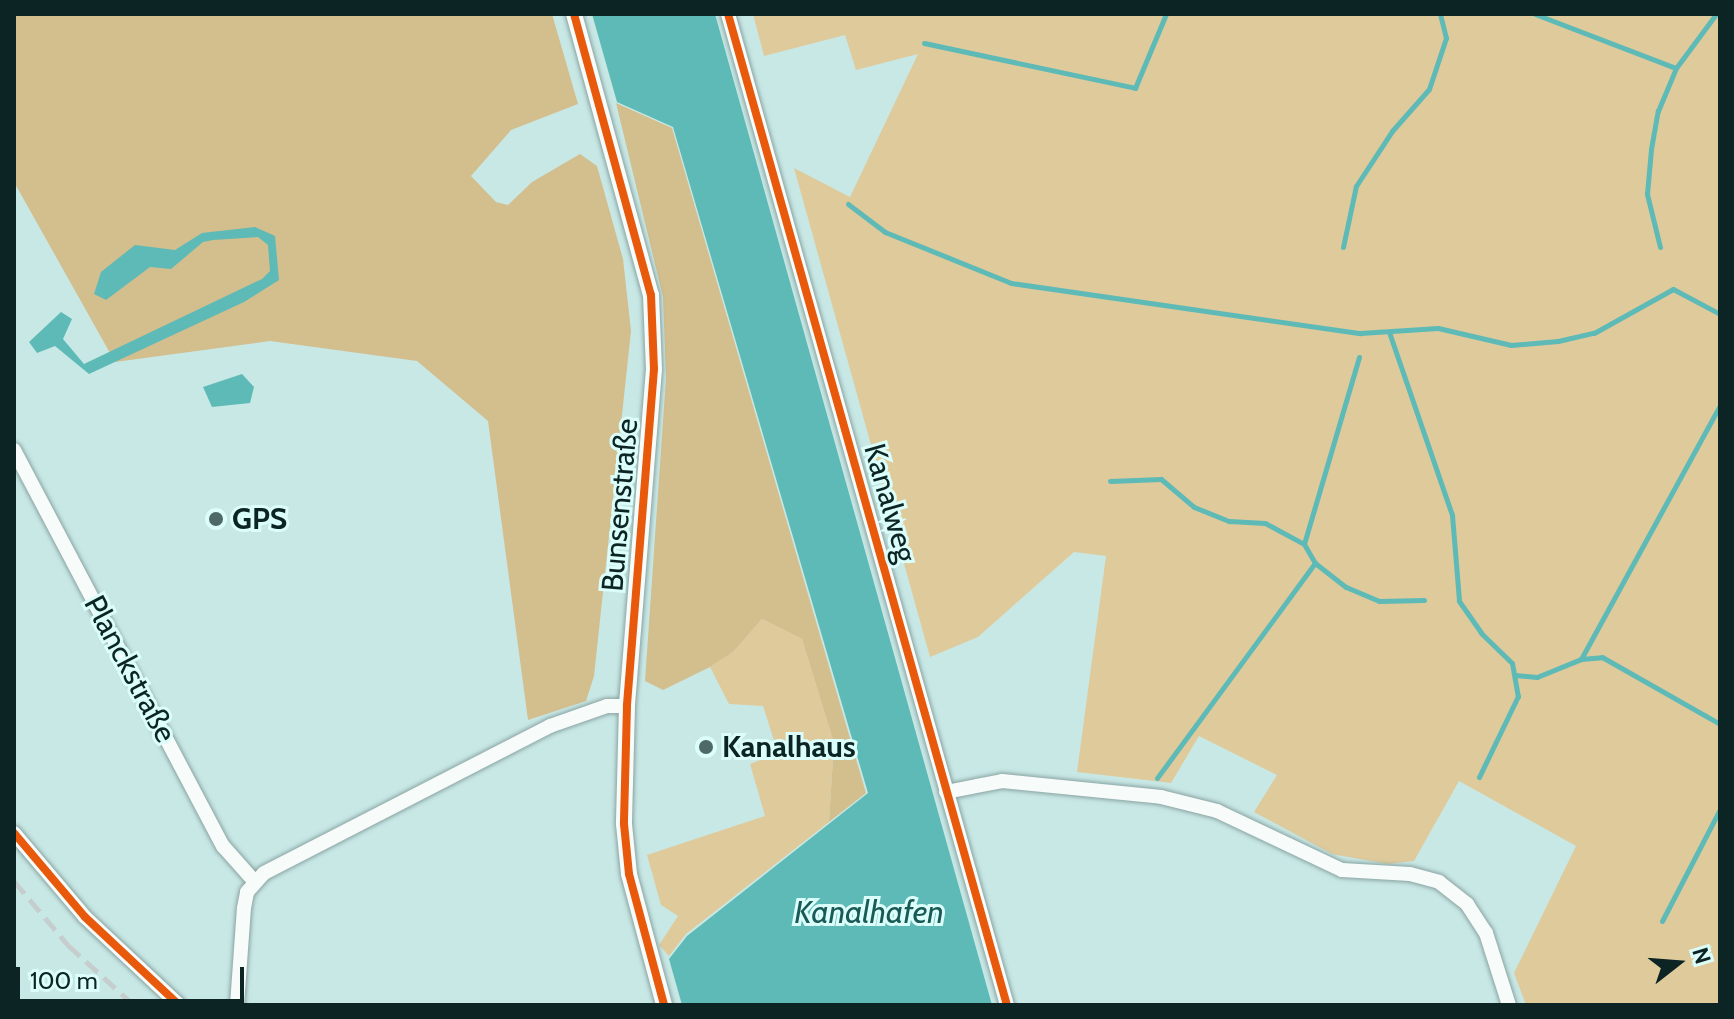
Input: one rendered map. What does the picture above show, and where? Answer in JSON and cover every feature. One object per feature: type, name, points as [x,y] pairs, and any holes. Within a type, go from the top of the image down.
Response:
[{"type":"street","name":"Bunsenstraße","points":[[574,14],[651,295],[650,439],[627,706],[626,850],[664,1005]]},
{"type":"street","name":"Kanalweg","points":[[728,14],[1007,1005]]},
{"type":"street","name":"Planckstraße","points":[[14,450],[223,846],[254,881]]},
{"type":"street","points":[[237,1005],[244,908],[254,881],[550,726],[607,706],[627,706]]},
{"type":"street","points":[[946,792],[1002,781],[1175,800],[1238,819],[1342,870],[1410,874],[1439,882],[1467,904],[1486,933],[1509,1005]]},
{"type":"street","points":[[14,833],[85,917],[179,1005]]},
{"type":"shaded area","points":[[14,14],[552,14],[578,104],[511,130],[471,176],[496,202],[508,205],[532,182],[580,154],[597,166],[623,259],[631,331],[594,676],[586,701],[528,720],[488,421],[417,361],[270,341],[115,362],[14,182]]},
{"type":"shaded area","points":[[753,14],[1720,14],[1720,1005],[1526,1005],[1514,973],[1576,846],[1459,781],[1414,861],[1387,864],[1332,854],[1254,812],[1277,775],[1199,736],[1171,783],[1077,772],[1106,556],[1074,552],[978,637],[930,657],[794,168],[850,197],[918,54],[856,70],[845,35],[764,56]]},
{"type":"shaded area","points":[[616,103],[672,128],[866,793],[829,822],[834,743],[802,639],[762,619],[733,652],[710,667],[663,690],[645,681],[666,378],[663,297]]},
{"type":"shaded area","points":[[762,619],[802,639],[834,743],[829,822],[686,934],[669,956],[659,945],[678,916],[661,905],[647,855],[765,816],[750,764],[778,753],[763,706],[729,704],[710,667],[733,652]]},
{"type":"water","name":"Kanalhafen","points":[[592,14],[715,14],[992,1005],[682,1005],[669,959],[687,936],[868,793],[673,127],[617,102]]},
{"type":"water","points":[[255,227],[275,236],[279,280],[244,302],[89,374],[55,346],[37,353],[29,342],[61,312],[72,319],[63,339],[84,364],[262,279],[270,271],[268,245],[258,237],[213,240],[203,242],[171,269],[150,267],[106,300],[94,294],[101,272],[135,245],[175,250],[202,233]]},
{"type":"water","points":[[242,374],[254,387],[250,403],[212,407],[203,387]]},
{"type":"waterway","points":[[924,43],[1135,88],[1166,14]]},
{"type":"waterway","points":[[1343,247],[1356,186],[1392,131],[1429,89],[1446,38],[1440,14]]},
{"type":"waterway","points":[[1535,14],[1676,68],[1716,14]]},
{"type":"waterway","points":[[1660,247],[1647,194],[1651,149],[1658,111],[1676,68]]},
{"type":"waterway","points":[[848,204],[885,232],[1011,283],[1360,333],[1438,328],[1511,345],[1558,341],[1594,333],[1673,289],[1720,314]]},
{"type":"waterway","points":[[1389,332],[1452,515],[1459,601],[1481,633],[1512,663],[1518,696],[1479,777]]},
{"type":"waterway","points":[[1359,357],[1304,544],[1315,563],[1346,587],[1379,601],[1424,600]]},
{"type":"waterway","points":[[1581,659],[1720,405]]},
{"type":"waterway","points":[[1110,481],[1161,479],[1194,507],[1229,521],[1265,523],[1304,544]]},
{"type":"waterway","points":[[1157,778],[1315,563]]},
{"type":"waterway","points":[[1515,675],[1537,677],[1581,659],[1602,657],[1720,724]]},
{"type":"waterway","points":[[1662,921],[1720,809]]},
{"type":"railway","points":[[14,881],[68,945],[134,1005]]},
{"type":"cycle path","points":[[574,14],[651,295],[654,369],[627,706],[624,824],[629,874],[664,1005]]},
{"type":"cycle path","points":[[728,14],[1007,1005]]},
{"type":"cycle path","points":[[14,833],[85,917],[179,1005]]},
{"type":"place","name":"GPS","points":[[216,519]]},
{"type":"place","name":"Kanalhaus","points":[[706,747]]}]
